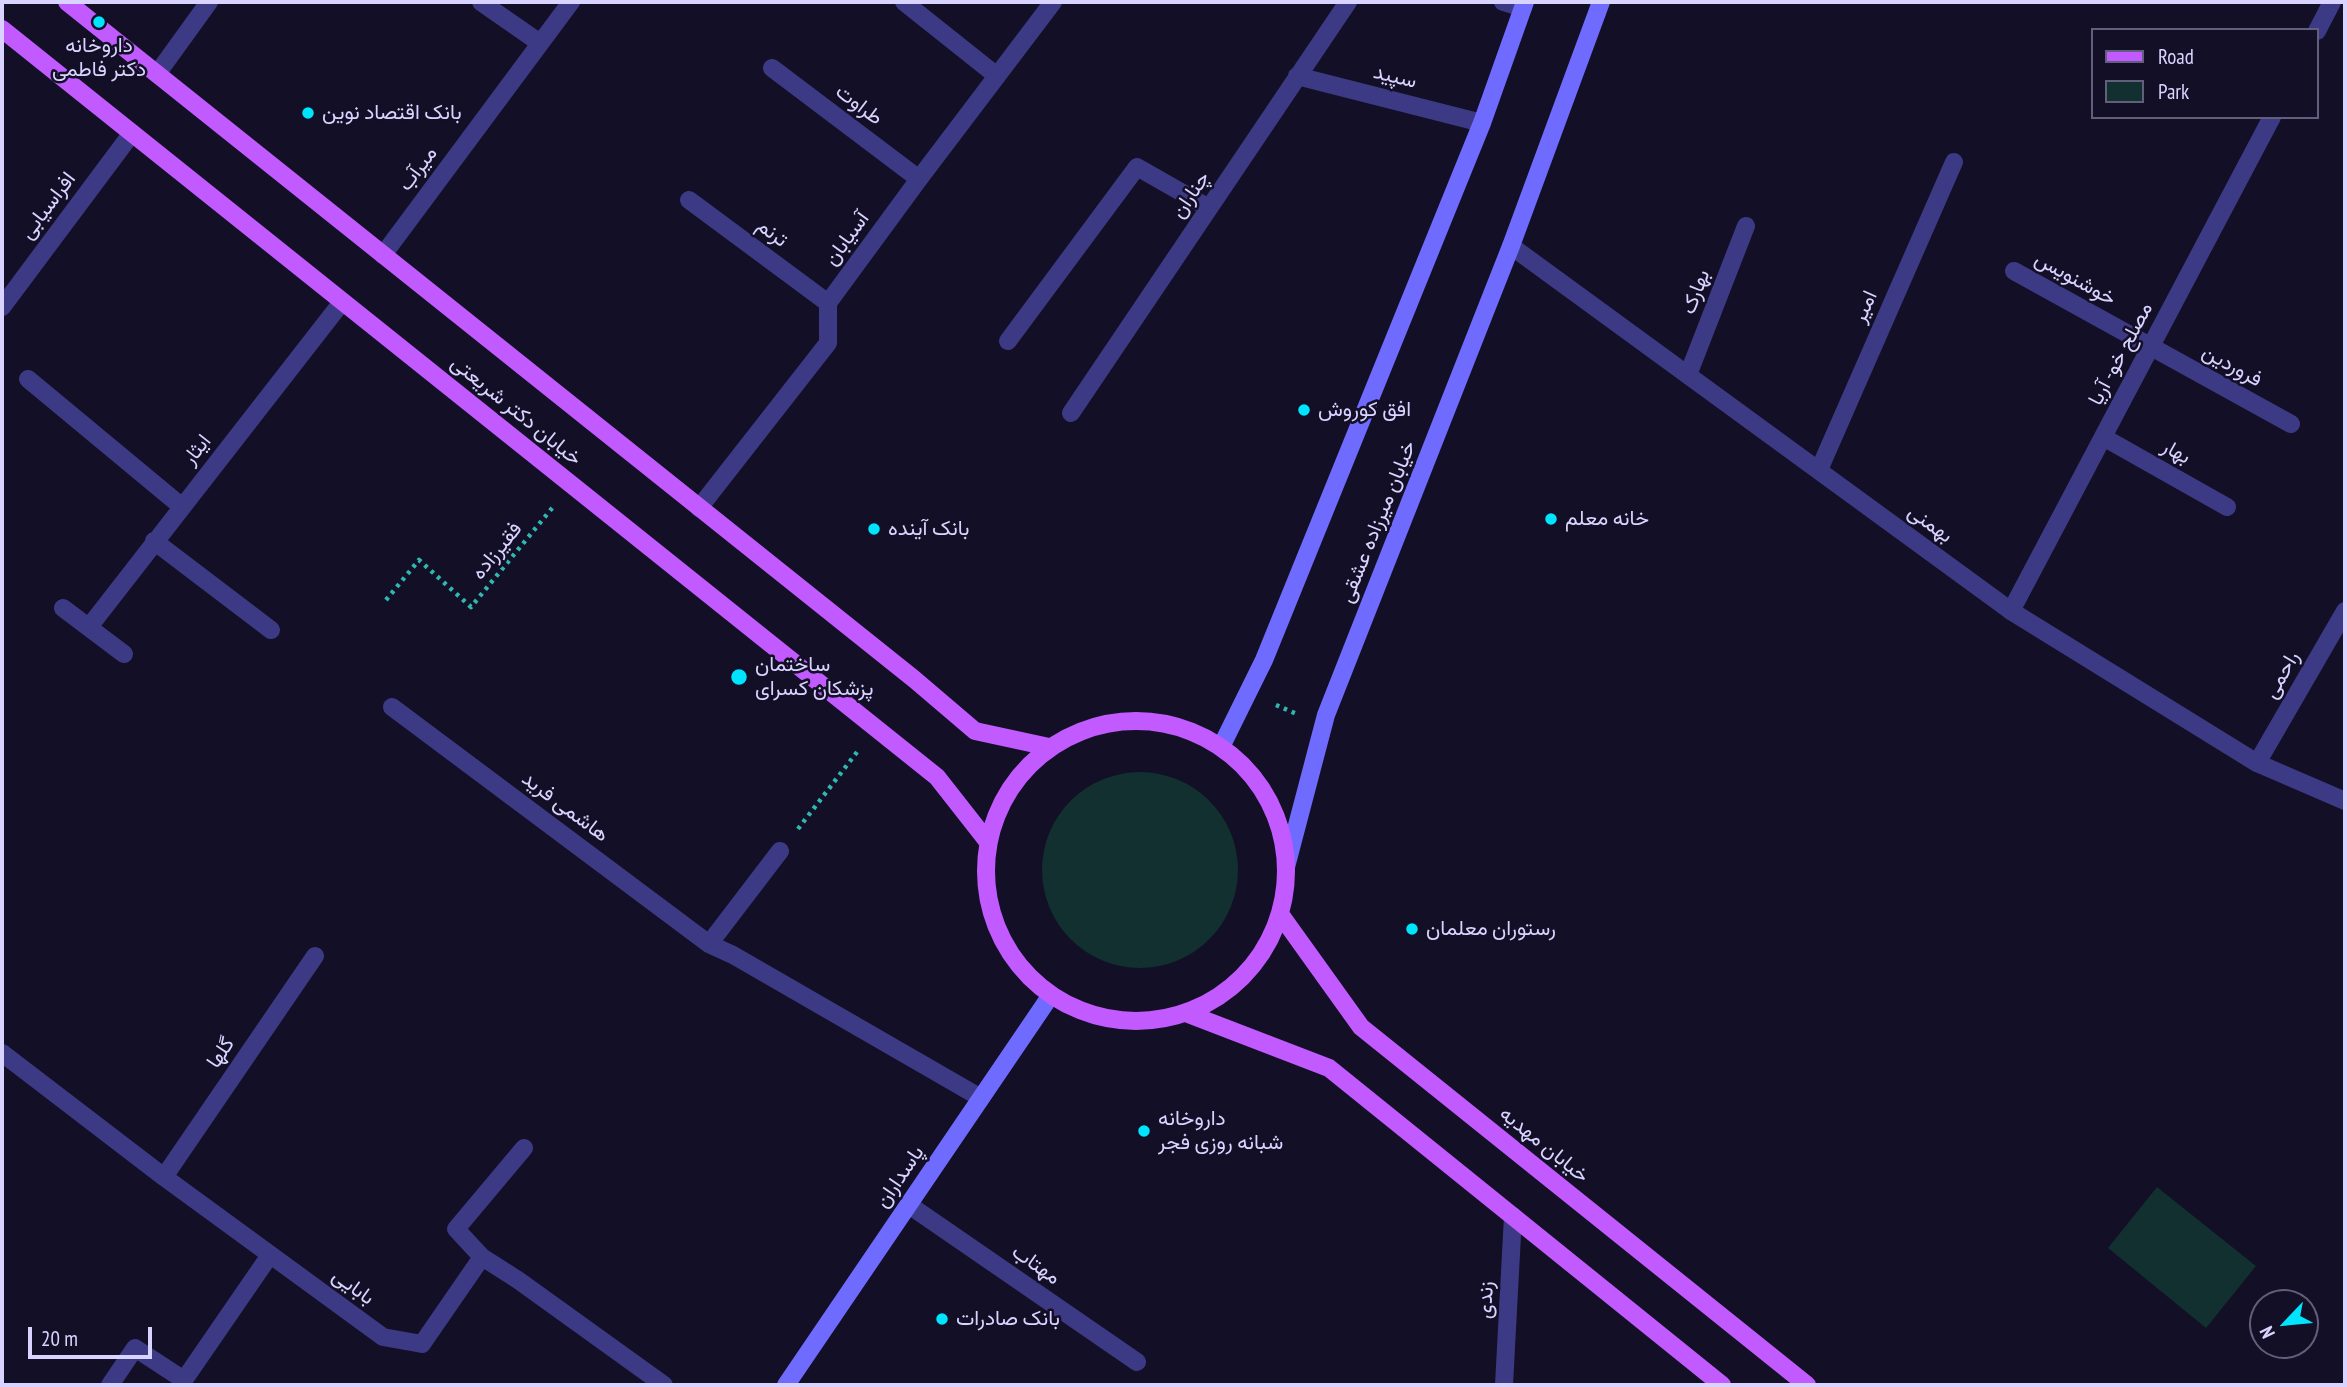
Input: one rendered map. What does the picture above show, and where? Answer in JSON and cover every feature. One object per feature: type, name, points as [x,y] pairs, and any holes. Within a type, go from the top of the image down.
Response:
[{"type":"main road","name":"خیابان دکتر شریعتی","points":[[67,2],[914,680],[975,732],[1049,747]]},
{"type":"main road","name":"خیابان میرزاده عشقی","points":[[1286,867],[1323,727],[1511,246],[1601,2]]},
{"type":"main road","points":[[1221,747],[1264,660],[1482,123],[1524,5]]},
{"type":"main road","name":"خیابان دکتر شریعتی","points":[[2,29],[937,777],[988,842]]},
{"type":"main road","points":[[1135,720],[1180,727],[1221,747],[1255,779],[1278,821],[1286,867],[1280,914],[1260,956],[1228,991],[1186,1013],[1140,1021],[1093,1015],[1051,995],[1019,965],[996,928],[986,886],[988,842],[1000,806],[1021,774],[1049,747],[1090,727],[1135,720]]},
{"type":"main road","name":"خیابان مهدیه","points":[[1280,914],[1362,1027],[1807,1385]]},
{"type":"main road","name":"پاسداران","points":[[786,1385],[1051,995]]},
{"type":"main road","points":[[1186,1013],[1328,1068],[1722,1385]]},
{"type":"street","points":[[157,74],[209,2]]},
{"type":"street","points":[[481,2],[540,44]]},
{"type":"street","name":"میرآب","points":[[383,255],[571,2]]},
{"type":"street","points":[[904,2],[997,76]]},
{"type":"street","name":"آسیابان","points":[[828,303],[1053,2]]},
{"type":"street","name":"چناران","points":[[1071,413],[1348,2]]},
{"type":"street","points":[[1503,2],[1524,5]]},
{"type":"street","points":[[2319,28],[2332,2]]},
{"type":"street","name":"طراوت","points":[[772,68],[919,179]]},
{"type":"street","name":"سپید","points":[[1297,76],[1482,123]]},
{"type":"street","name":"مصلح خو- آریا","points":[[2011,611],[2271,119]]},
{"type":"street","name":"افراسیابی","points":[[2,307],[132,133]]},
{"type":"street","name":"امیر","points":[[1819,470],[1954,162]]},
{"type":"street","points":[[1009,341],[1136,167],[1209,208]]},
{"type":"street","name":"ترنم","points":[[689,200],[828,303]]},
{"type":"street","name":"بهارک","points":[[1688,375],[1746,226]]},
{"type":"street","name":"بهمنی","points":[[1511,246],[2011,611],[2257,763],[2345,801]]},
{"type":"street","name":"خوشنویس","points":[[2014,271],[2151,346]]},
{"type":"street","name":"ایثار","points":[[89,627],[342,302]]},
{"type":"street","points":[[699,508],[828,343],[828,303]]},
{"type":"street","name":"فروردین","points":[[2151,346],[2291,424]]},
{"type":"street","points":[[28,379],[181,506]]},
{"type":"street","name":"بهار","points":[[2103,437],[2227,507]]},
{"type":"street","points":[[154,541],[271,630]]},
{"type":"street","points":[[63,608],[124,654]]},
{"type":"street","name":"راحمی","points":[[2257,763],[2345,611]]},
{"type":"street","name":"هاشمی فرید","points":[[392,707],[709,944],[733,955],[981,1098]]},
{"type":"street","points":[[709,944],[780,851]]},
{"type":"street","name":"گلها","points":[[164,1177],[315,956]]},
{"type":"street","name":"بابایی","points":[[2,1053],[164,1177],[383,1337],[422,1343],[482,1257]]},
{"type":"street","points":[[524,1148],[456,1229],[482,1257],[664,1385]]},
{"type":"street","name":"مهتاب","points":[[909,1205],[1137,1362]]},
{"type":"street","name":"زندی","points":[[1504,1385],[1513,1216]]},
{"type":"street","points":[[110,1385],[135,1348],[184,1380],[270,1255]]},
{"type":"path","name":"فقیرزاده","points":[[386,600],[419,560],[471,607],[572,485]]},
{"type":"path","points":[[1248,691],[1323,727]]},
{"type":"path","points":[[780,851],[876,728]]},
{"type":"green space","points":[[1140,772],[1177,780],[1209,801],[1230,833],[1238,870],[1230,907],[1209,939],[1177,960],[1140,968],[1103,960],[1071,939],[1050,907],[1042,870],[1050,833],[1071,801],[1103,780]]},
{"type":"green space","points":[[2157,1187],[2256,1266],[2206,1328],[2108,1248]]},
{"type":"place","name":"داروخانه دکتر فاطمی","points":[[99,22]]},
{"type":"place","name":"بانک اقتصاد نوین","points":[[308,113]]},
{"type":"place","name":"افق کوروش","points":[[1304,410]]},
{"type":"place","name":"خانه معلم","points":[[1551,519]]},
{"type":"place","name":"بانک آینده","points":[[874,529]]},
{"type":"place","name":"ساختمان پزشکان کسرای","points":[[739,677]]},
{"type":"place","name":"رستوران معلمان","points":[[1412,929]]},
{"type":"place","name":"داروخانه شبانه روزی فجر","points":[[1144,1131]]},
{"type":"place","name":"بانک صادرات","points":[[942,1319]]}]
